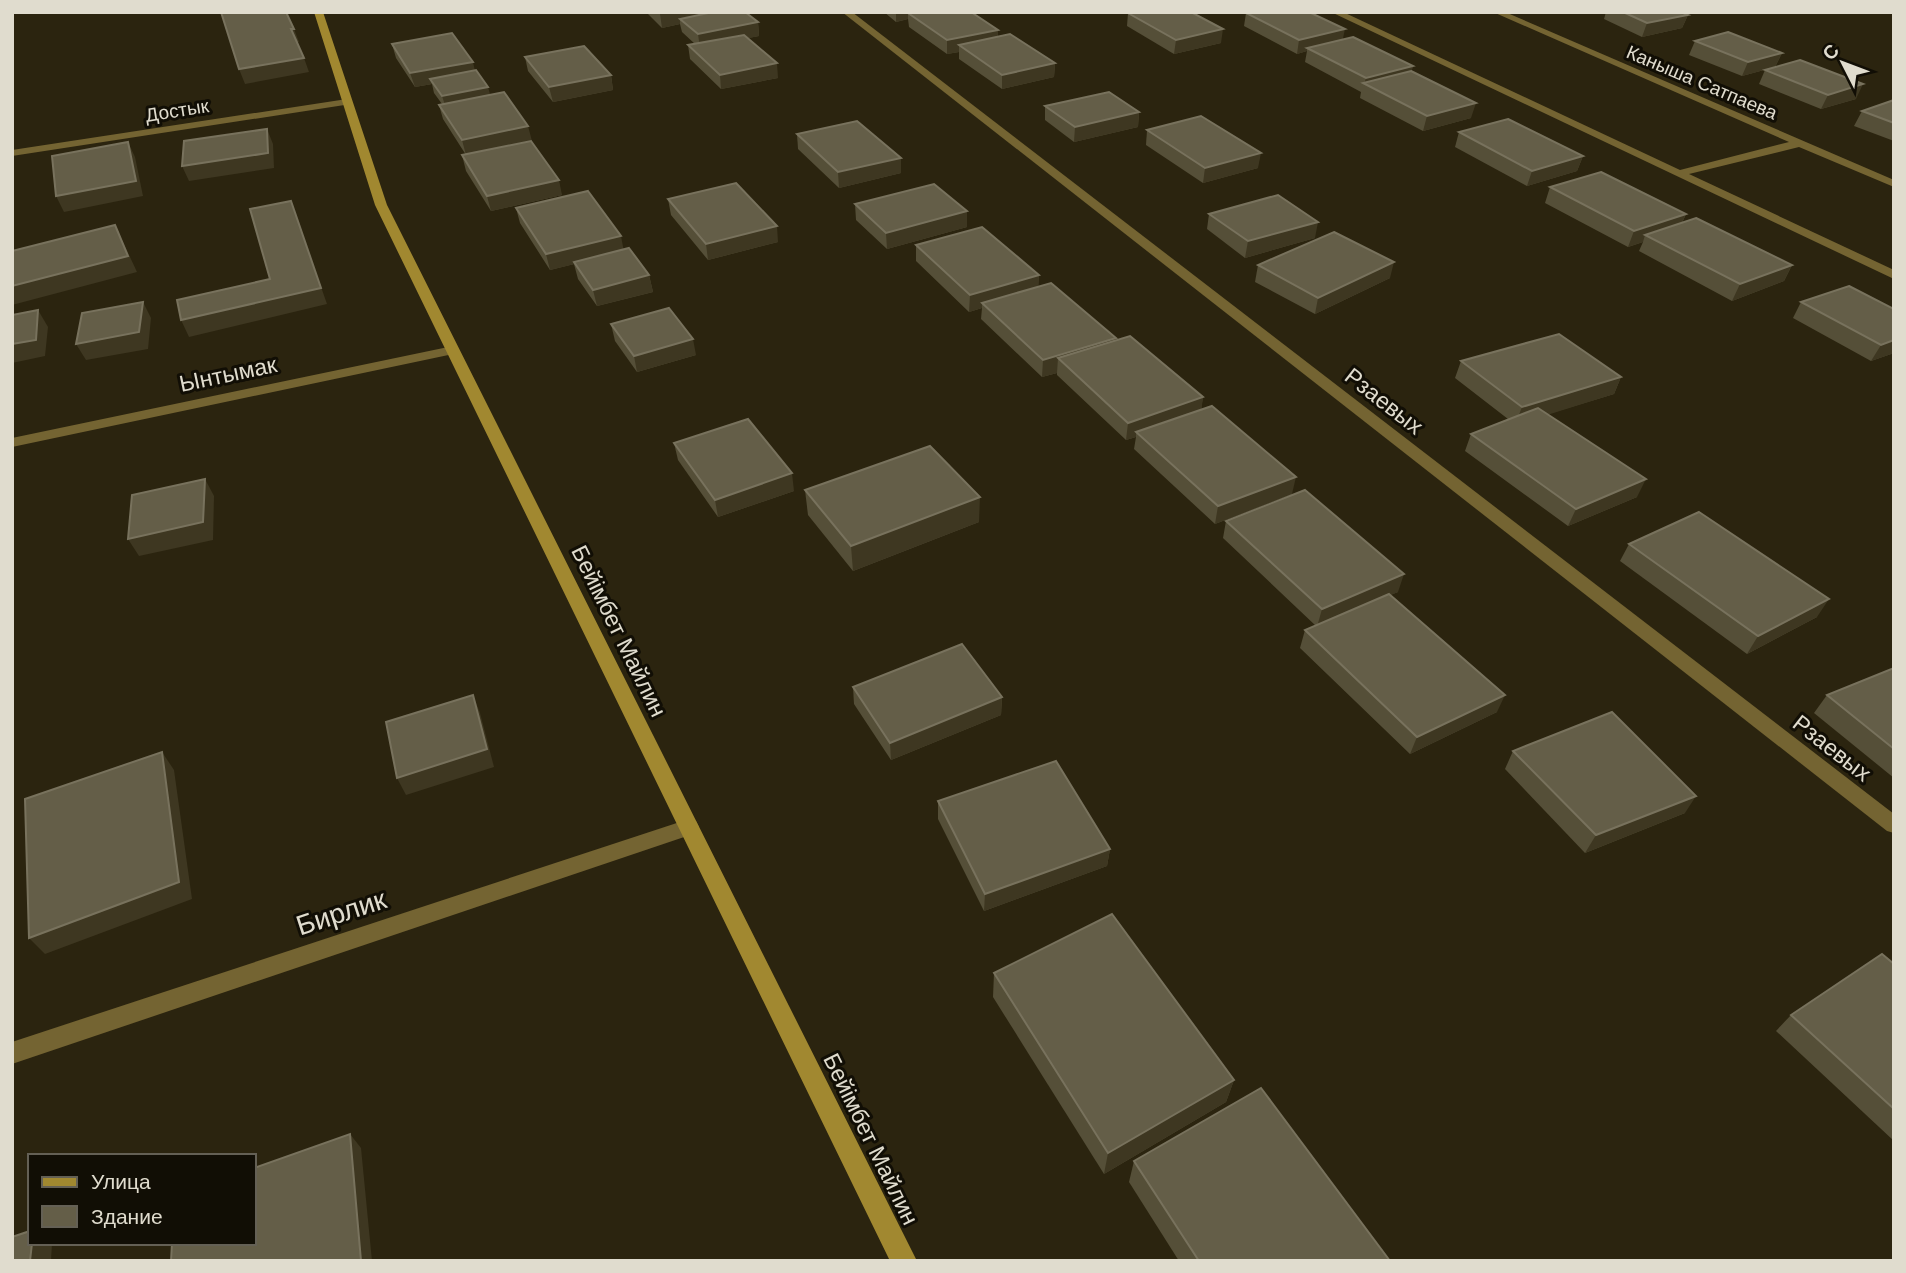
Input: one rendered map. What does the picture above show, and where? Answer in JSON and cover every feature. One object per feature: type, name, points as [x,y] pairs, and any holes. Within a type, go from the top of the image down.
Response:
[{"type":"street","name":"Бейімбет Майлин","points":[[317,12],[381,205],[904,1261]]},
{"type":"street","name":"Рзаевых","points":[[846,12],[1894,825]]},
{"type":"street","name":"Каныша Сатпаева","points":[[1497,12],[1894,184]]},
{"type":"street","points":[[1340,13],[1894,275]]},
{"type":"street","name":"Достык","points":[[12,153],[347,102]]},
{"type":"street","points":[[1678,174],[1800,143]]},
{"type":"street","name":"Ынтымак","points":[[12,443],[453,350]]},
{"type":"street","name":"Бирлик","points":[[12,1053],[689,827]]},
{"type":"building","points":[[221,12],[286,12],[304,58],[239,69]]},
{"type":"building","points":[[713,12],[745,12],[758,22],[698,34],[680,19]]},
{"type":"building","points":[[971,12],[998,30],[947,40],[908,13]]},
{"type":"building","points":[[1191,12],[1223,29],[1176,40],[1128,13]]},
{"type":"building","points":[[1309,12],[1345,29],[1299,40],[1246,13]]},
{"type":"building","points":[[1623,12],[1681,12],[1688,15],[1647,23]]},
{"type":"building","points":[[1728,32],[1782,53],[1748,62],[1695,41]]},
{"type":"building","points":[[452,33],[473,62],[410,73],[392,44]]},
{"type":"building","points":[[1010,34],[1055,63],[1002,75],[959,45]]},
{"type":"building","points":[[744,35],[777,63],[720,75],[688,45]]},
{"type":"building","points":[[1353,37],[1413,66],[1366,78],[1307,48]]},
{"type":"building","points":[[584,46],[611,75],[549,87],[525,57]]},
{"type":"building","points":[[1800,60],[1863,84],[1828,95],[1765,70]]},
{"type":"building","points":[[476,70],[488,87],[442,96],[430,79]]},
{"type":"building","points":[[1411,71],[1476,103],[1427,116],[1363,83]]},
{"type":"building","points":[[504,92],[528,126],[462,140],[439,105]]},
{"type":"building","points":[[1109,92],[1139,112],[1075,127],[1045,106]]},
{"type":"building","points":[[1894,100],[1894,123],[1862,111]]},
{"type":"building","points":[[1201,116],[1261,153],[1205,168],[1147,130]]},
{"type":"building","points":[[1508,119],[1583,156],[1532,171],[1459,132]]},
{"type":"building","points":[[857,121],[901,158],[838,172],[797,134]]},
{"type":"building","points":[[267,129],[268,153],[182,166],[184,141]]},
{"type":"building","points":[[531,141],[559,180],[487,196],[462,155]]},
{"type":"building","points":[[128,142],[136,181],[56,196],[52,156]]},
{"type":"building","points":[[1601,172],[1686,214],[1634,231],[1550,187]]},
{"type":"building","points":[[736,183],[777,226],[706,244],[668,199]]},
{"type":"building","points":[[934,184],[967,211],[886,233],[855,204]]},
{"type":"building","points":[[588,191],[621,236],[546,254],[516,208]]},
{"type":"building","points":[[1278,195],[1318,222],[1248,241],[1209,214]]},
{"type":"building","points":[[291,201],[321,288],[181,320],[177,300],[270,279],[250,209]]},
{"type":"building","points":[[1696,218],[1792,265],[1740,284],[1645,235]]},
{"type":"building","points":[[115,225],[128,256],[12,286],[12,251]]},
{"type":"building","points":[[982,227],[1039,275],[970,295],[916,245]]},
{"type":"building","points":[[1334,232],[1394,262],[1318,298],[1258,265]]},
{"type":"building","points":[[629,248],[649,275],[593,290],[574,262]]},
{"type":"building","points":[[1051,283],[1116,338],[1043,360],[982,303]]},
{"type":"building","points":[[1849,286],[1894,309],[1894,340],[1881,345],[1801,302]]},
{"type":"building","points":[[143,302],[139,332],[76,344],[82,313]]},
{"type":"building","points":[[669,308],[693,339],[634,356],[611,324]]},
{"type":"building","points":[[38,310],[36,340],[12,344],[12,315]]},
{"type":"building","points":[[1559,334],[1621,377],[1522,407],[1461,361]]},
{"type":"building","points":[[1130,336],[1203,397],[1128,423],[1058,358]]},
{"type":"building","points":[[1212,406],[1296,477],[1218,506],[1136,432]]},
{"type":"building","points":[[1538,408],[1646,479],[1576,509],[1471,434]]},
{"type":"building","points":[[748,419],[792,473],[715,500],[674,443]]},
{"type":"building","points":[[930,446],[980,497],[851,546],[805,490]]},
{"type":"building","points":[[205,479],[203,522],[128,539],[132,495]]},
{"type":"building","points":[[1305,490],[1404,574],[1322,609],[1226,521]]},
{"type":"building","points":[[1699,512],[1829,599],[1758,636],[1629,544]]},
{"type":"building","points":[[1389,594],[1505,695],[1417,737],[1305,630]]},
{"type":"building","points":[[962,644],[1002,697],[890,743],[853,687]]},
{"type":"building","points":[[1894,668],[1894,749],[1827,695]]},
{"type":"building","points":[[473,695],[487,749],[397,778],[386,722]]},
{"type":"building","points":[[1612,712],[1696,796],[1596,835],[1513,751]]},
{"type":"building","points":[[162,752],[179,882],[29,938],[25,799]]},
{"type":"building","points":[[1056,761],[1110,849],[985,894],[938,801]]},
{"type":"building","points":[[1112,914],[1234,1080],[1108,1153],[994,973]]},
{"type":"building","points":[[1882,954],[1894,964],[1894,1109],[1791,1015]]},
{"type":"building","points":[[1261,1088],[1390,1261],[1199,1261],[1134,1161]]},
{"type":"building","points":[[350,1134],[361,1261],[171,1261],[172,1245],[256,1245],[256,1167]]},
{"type":"building","points":[[28,1232],[28,1245],[32,1245],[30,1261],[12,1261],[12,1237]]}]
